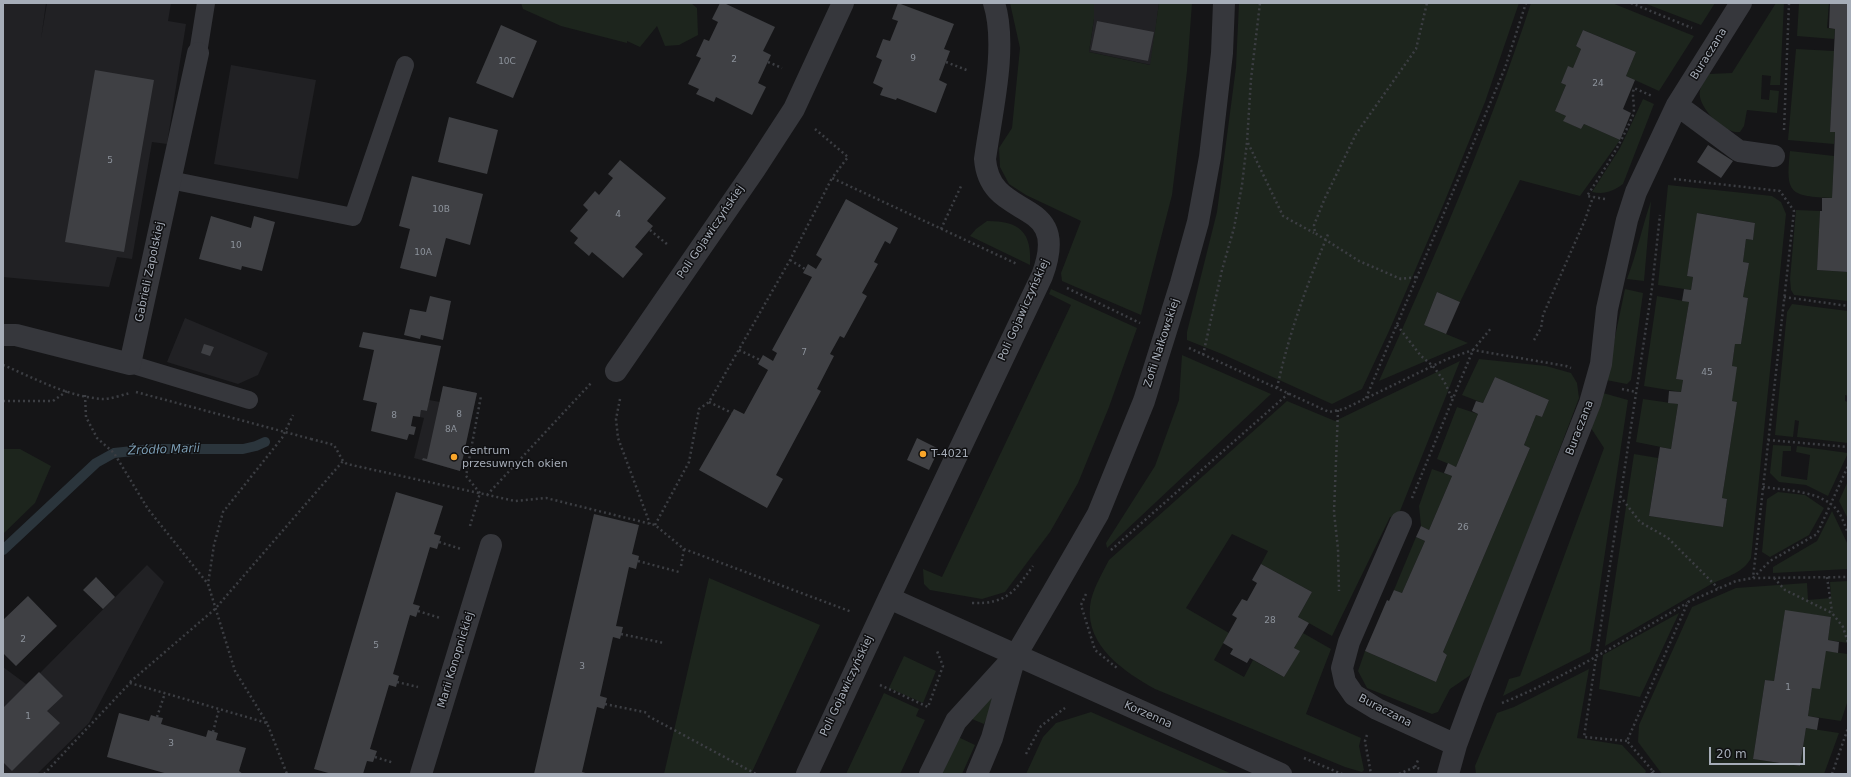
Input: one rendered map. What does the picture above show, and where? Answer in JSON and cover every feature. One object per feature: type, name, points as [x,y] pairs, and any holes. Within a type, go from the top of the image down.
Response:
[{"type":"street","name":"Poli Gojawiczyńskiej","points":[[616,371],[755,169],[794,109],[843,3]]},
{"type":"street","name":"Poli Gojawiczyńskiej","points":[[807,774],[1042,276],[1049,257],[1050,243],[1047,230],[1041,220],[998,191],[991,183],[986,171],[985,160],[997,76],[999,41],[998,16],[994,3]]},
{"type":"street","name":"Zofii Nałkowskiej","points":[[930,774],[956,721],[1016,655],[1098,514],[1144,401],[1165,336],[1198,222],[1210,157],[1222,53],[1224,3]]},
{"type":"street","name":"Buraczana","points":[[1448,774],[1456,745],[1590,403],[1601,364],[1607,309],[1627,220],[1645,170],[1677,105],[1741,3]]},
{"type":"street","name":"Gabrieli Zapolskiej","points":[[130,364],[198,53]]},
{"type":"street","points":[[1677,105],[1739,151],[1774,156]]},
{"type":"street","points":[[3,335],[16,335],[130,364]]},
{"type":"street","name":"Buraczana","points":[[1405,512],[1349,642],[1342,668],[1346,682],[1354,694],[1377,709],[1456,745]]},
{"type":"street","name":"Marii Konopnickiej","points":[[420,774],[491,546]]},
{"type":"street","points":[[889,598],[1016,655]]},
{"type":"street","name":"Zofii Nałkowskiej","points":[[977,774],[992,738],[1016,655]]},
{"type":"street","name":"Korzenna","points":[[1016,655],[1282,774]]},
{"type":"lane","points":[[198,53],[206,3]]},
{"type":"lane","points":[[170,180],[353,217],[405,65]]},
{"type":"lane","points":[[130,364],[249,400]]},
{"type":"path","points":[[1203,355],[1222,270],[1234,228],[1248,142],[1251,79],[1260,3]]},
{"type":"path","points":[[1315,234],[1314,226],[1325,198],[1356,134],[1416,49],[1426,3]]},
{"type":"path","points":[[1365,398],[1505,68],[1526,3]]},
{"type":"path","points":[[1631,3],[1696,29]]},
{"type":"path","points":[[1784,134],[1789,3]]},
{"type":"path","points":[[1587,196],[1618,147],[1634,113],[1632,94],[1634,88],[1655,98]]},
{"type":"path","points":[[655,525],[689,462],[699,409],[710,402],[790,260],[832,178],[848,157],[809,124]]},
{"type":"path","points":[[1248,142],[1283,216],[1359,261],[1401,279],[1416,277]]},
{"type":"path","points":[[832,178],[1137,322]]},
{"type":"path","points":[[1672,178],[1780,191]]},
{"type":"path","points":[[1753,578],[1794,211],[1780,191],[1780,184]]},
{"type":"path","points":[[1534,340],[1540,328],[1543,315],[1585,220],[1593,197]]},
{"type":"path","points":[[1656,774],[1627,741],[1584,737],[1652,288],[1660,209]]},
{"type":"path","points":[[1277,388],[1286,346],[1309,280],[1329,232]]},
{"type":"path","points":[[790,260],[805,269]]},
{"type":"path","points":[[1784,297],[1848,306]]},
{"type":"path","points":[[1397,324],[1420,356],[1433,366],[1444,382],[1453,400]]},
{"type":"path","points":[[1405,512],[1473,350],[1492,327]]},
{"type":"path","points":[[739,350],[760,360]]},
{"type":"path","points":[[1218,362],[1329,412],[1338,410],[1433,366],[1473,350],[1566,366],[1576,371]]},
{"type":"path","points":[[3,365],[67,391],[104,399],[136,392],[334,445],[343,461],[347,464],[515,501],[546,498],[655,525],[684,549],[858,615]]},
{"type":"path","points":[[488,495],[564,410],[596,378],[616,371]]},
{"type":"path","points":[[3,401],[53,401],[67,391]]},
{"type":"path","points":[[1106,556],[1110,550],[1289,393]]},
{"type":"path","points":[[85,395],[86,417],[97,438],[114,453],[148,509],[208,584],[235,671],[267,723],[287,774]]},
{"type":"path","points":[[480,493],[466,476],[481,396]]},
{"type":"path","points":[[710,402],[732,413]]},
{"type":"path","points":[[1338,410],[1334,512],[1338,549],[1340,597]]},
{"type":"path","points":[[618,412],[618,438],[650,524]]},
{"type":"path","points":[[208,584],[214,546],[223,512],[282,438],[293,415]]},
{"type":"path","points":[[1768,440],[1848,447]]},
{"type":"path","points":[[44,774],[130,683],[215,609],[343,461]]},
{"type":"path","points":[[1753,578],[1770,561],[1817,534],[1848,466]]},
{"type":"path","points":[[1763,487],[1806,492],[1830,504],[1837,510],[1848,533]]},
{"type":"path","points":[[469,531],[480,493]]},
{"type":"path","points":[[1620,496],[1640,522],[1668,538],[1718,588]]},
{"type":"path","points":[[439,542],[463,550]]},
{"type":"path","points":[[681,566],[684,549]]},
{"type":"path","points":[[966,603],[990,604],[1011,594],[1038,560]]},
{"type":"path","points":[[638,561],[679,572]]},
{"type":"path","points":[[1827,577],[1832,612],[1843,627],[1848,643]]},
{"type":"path","points":[[1526,694],[1597,656],[1688,602],[1736,581],[1753,578],[1848,577]]},
{"type":"path","points":[[1773,578],[1784,590],[1802,600],[1832,612]]},
{"type":"path","points":[[1088,590],[1081,605],[1095,650]]},
{"type":"path","points":[[1627,741],[1688,602]]},
{"type":"path","points":[[418,612],[441,618]]},
{"type":"path","points":[[621,634],[664,643]]},
{"type":"path","points":[[928,707],[943,666],[935,647]]},
{"type":"path","points":[[397,682],[419,688]]},
{"type":"path","points":[[130,683],[267,723]]},
{"type":"path","points":[[157,717],[165,693]]},
{"type":"path","points":[[605,704],[648,715],[756,774]]},
{"type":"path","points":[[1026,754],[1041,726],[1067,706]]},
{"type":"path","points":[[213,732],[219,709]]},
{"type":"path","points":[[1371,774],[1365,741],[1377,709]]},
{"type":"path","points":[[1832,774],[1848,728]]},
{"type":"path","points":[[375,757],[394,763]]},
{"type":"path","points":[[1399,774],[1415,767]]},
{"type":"shaded area","points":[[3,3],[46,3],[41,39],[47,3],[171,3],[168,21],[186,24],[167,144],[152,142],[132,259],[117,257],[109,287],[3,277]]},
{"type":"shaded area","points":[[521,3],[691,3],[697,8],[698,35],[679,45],[665,46],[657,26],[640,47],[627,41],[627,43],[561,26],[523,9]]},
{"type":"shaded area","points":[[1010,3],[1094,3],[1094,19],[1089,52],[1150,65],[1159,3],[1192,3],[1187,71],[1172,195],[1141,315],[1062,281],[1061,273],[1081,221],[1026,195],[1009,184],[1000,167],[999,148],[1012,128],[1020,48]]},
{"type":"shaded area","points":[[1094,3],[1159,3],[1151,65],[1089,52],[1094,19]]},
{"type":"shaded area","points":[[1239,3],[1519,3],[1485,102],[1444,203],[1389,331],[1362,389],[1332,404],[1222,354],[1187,340],[1187,332],[1217,212],[1236,67]]},
{"type":"shaded area","points":[[1531,3],[1612,3],[1694,36],[1659,91],[1626,76],[1636,52],[1583,30],[1576,46],[1581,49],[1573,68],[1568,67],[1561,83],[1566,85],[1555,111],[1566,116],[1564,121],[1581,129],[1584,124],[1620,140],[1580,196],[1520,180],[1460,302],[1437,292],[1424,325],[1468,343],[1379,381],[1479,147],[1515,51]]},
{"type":"shaded area","points":[[1644,3],[1715,3],[1701,25]]},
{"type":"shaded area","points":[[1776,3],[1784,3],[1780,85],[1770,85],[1771,76],[1762,75],[1761,99],[1769,100],[1770,90],[1779,91],[1777,113],[1747,110],[1744,126],[1740,132],[1734,132],[1722,126],[1705,109],[1700,97],[1701,88],[1709,74],[1732,73]]},
{"type":"shaded area","points":[[1799,3],[1829,3],[1827,28],[1835,29],[1834,39],[1797,36]]},
{"type":"shaded area","points":[[1796,49],[1834,51],[1830,132],[1835,132],[1834,144],[1788,140]]},
{"type":"shaded area","points":[[231,65],[316,80],[298,179],[214,164]]},
{"type":"shaded area","points":[[1643,99],[1654,104],[1623,184],[1609,192],[1592,192],[1620,148]]},
{"type":"shaded area","points":[[1790,151],[1834,156],[1832,198],[1807,196],[1799,194],[1794,190],[1790,185],[1789,177]]},
{"type":"shaded area","points":[[1668,185],[1772,196],[1781,202],[1786,214],[1751,558],[1744,567],[1735,574],[1713,583],[1605,646],[1634,454],[1658,458],[1649,516],[1723,527],[1727,499],[1722,498],[1737,402],[1731,401],[1732,366],[1735,344],[1741,344],[1748,298],[1743,297],[1749,263],[1743,262],[1746,239],[1753,240],[1755,223],[1698,213],[1687,276],[1693,277],[1691,290],[1658,285]]},
{"type":"shaded area","points":[[1651,201],[1644,281],[1627,279],[1634,260]]},
{"type":"shaded area","points":[[1796,210],[1820,211],[1817,270],[1848,272],[1848,301],[1794,295],[1791,290],[1790,279]]},
{"type":"shaded area","points":[[987,221],[1008,223],[1016,226],[1022,231],[1029,244],[1030,265],[970,236],[976,229]]},
{"type":"shaded area","points":[[1051,289],[1137,328],[1109,407],[1078,483],[1050,532],[1005,592],[982,599],[930,590],[924,584],[923,569],[942,577],[1071,305],[1049,294]]},
{"type":"shaded area","points":[[1625,289],[1643,293],[1631,380],[1627,384],[1606,380]]},
{"type":"shaded area","points":[[1657,296],[1689,302],[1676,379],[1683,380],[1681,392],[1644,386]]},
{"type":"shaded area","points":[[1792,304],[1848,311],[1848,396],[1845,395],[1845,401],[1848,402],[1848,443],[1797,437],[1799,421],[1795,420],[1793,437],[1775,435],[1787,312]]},
{"type":"shaded area","points":[[185,318],[268,353],[258,375],[238,384],[167,362]]},
{"type":"shaded area","points":[[1182,355],[1271,394],[1107,548],[1106,543],[1155,466],[1179,400]]},
{"type":"shaded area","points":[[1479,359],[1546,366],[1571,373],[1577,383],[1579,398],[1477,667],[1469,676],[1450,689],[1438,712],[1432,714],[1367,688],[1358,671],[1365,651],[1436,682],[1447,655],[1443,652],[1530,448],[1524,445],[1536,415],[1542,417],[1549,400],[1495,377],[1483,403],[1462,395]]},
{"type":"shaded area","points":[[1460,361],[1398,516],[1390,517],[1332,636],[1298,617],[1312,592],[1261,564],[1268,551],[1232,534],[1186,608],[1229,633],[1214,660],[1244,677],[1253,660],[1284,677],[1299,651],[1294,648],[1303,633],[1331,649],[1306,714],[1361,738],[1359,746],[1364,770],[1362,772],[1345,767],[1155,689],[1120,666],[1101,646],[1094,634],[1090,621],[1090,606],[1095,588],[1109,560],[1287,401],[1335,421]]},
{"type":"shaded area","points":[[443,386],[477,393],[460,471],[414,458],[424,418],[420,417],[421,410],[427,411],[429,400],[440,402]]},
{"type":"shaded area","points":[[1603,393],[1628,400],[1590,652],[1503,696],[1509,679],[1520,676],[1604,448],[1591,428]]},
{"type":"shaded area","points":[[1643,399],[1678,404],[1671,449],[1636,442]]},
{"type":"shaded area","points":[[1457,407],[1478,414],[1456,467],[1437,459]]},
{"type":"shaded area","points":[[1773,445],[1791,446],[1791,451],[1783,451],[1781,476],[1807,480],[1810,455],[1796,452],[1797,446],[1848,453],[1828,496],[1806,485],[1779,482],[1770,473]]},
{"type":"shaded area","points":[[3,449],[20,449],[51,466],[35,503],[3,534]]},
{"type":"shaded area","points":[[1432,469],[1452,476],[1429,530],[1421,526],[1419,506]]},
{"type":"shaded area","points":[[1848,481],[1848,519],[1839,501]]},
{"type":"shaded area","points":[[1778,492],[1805,495],[1824,508],[1809,535],[1770,557],[1762,552],[1767,499]]},
{"type":"shaded area","points":[[1832,511],[1848,545],[1848,569],[1773,573],[1773,567],[1817,541]]},
{"type":"shaded area","points":[[1416,537],[1425,541],[1402,593],[1394,590]]},
{"type":"shaded area","points":[[147,565],[164,582],[89,723],[37,774],[3,774],[3,667],[26,684],[40,673]]},
{"type":"shaded area","points":[[709,578],[820,625],[751,774],[664,774]]},
{"type":"shaded area","points":[[1848,581],[1848,643],[1828,640],[1831,617],[1785,611],[1774,681],[1765,680],[1753,759],[1800,766],[1806,728],[1839,733],[1824,774],[1662,774],[1638,742],[1639,725],[1692,607],[1736,588],[1807,583],[1808,600],[1831,598],[1830,582]]},
{"type":"shaded area","points":[[1679,613],[1640,697],[1599,689],[1603,655]]},
{"type":"shaded area","points":[[1826,651],[1848,654],[1848,700],[1841,721],[1808,716],[1812,688]]},
{"type":"shaded area","points":[[904,656],[936,671],[923,703],[889,688]]},
{"type":"shaded area","points":[[1589,669],[1577,738],[1622,745],[1646,771],[1645,774],[1476,774],[1475,766],[1497,713],[1514,707]]},
{"type":"shaded area","points":[[1003,682],[984,724],[967,717]]},
{"type":"shaded area","points":[[884,693],[919,709],[916,716],[925,720],[901,772],[900,774],[846,774]]},
{"type":"shaded area","points":[[1091,712],[1232,774],[1026,774],[1043,737],[1056,723]]},
{"type":"shaded area","points":[[956,736],[975,745],[962,774],[940,774]]},
{"type":"building","points":[[720,3],[724,3],[775,27],[763,51],[771,55],[758,83],[766,87],[752,115],[716,97],[714,102],[696,94],[699,89],[688,84],[701,58],[696,56],[704,39],[709,41],[718,22],[712,19]]},
{"type":"building","points":[[898,3],[954,24],[944,49],[950,51],[939,80],[947,84],[936,113],[897,98],[896,100],[880,95],[883,88],[873,83],[882,60],[876,57],[883,39],[890,41],[898,21],[892,19]]},
{"type":"building","points":[[1830,3],[1848,3],[1848,272],[1817,270],[1822,198],[1832,198],[1835,132],[1830,132],[1835,29],[1829,28]]},
{"type":"building","points":[[1097,21],[1154,32],[1148,61],[1091,50]]},
{"type":"building","points":[[501,25],[537,41],[513,98],[476,83]]},
{"type":"building","points":[[1583,30],[1636,52],[1626,76],[1635,80],[1623,109],[1631,113],[1620,140],[1584,124],[1581,129],[1563,121],[1566,116],[1555,111],[1566,85],[1561,83],[1568,66],[1573,68],[1581,49],[1576,46]]},
{"type":"building","points":[[95,70],[154,80],[124,252],[65,242]]},
{"type":"building","points":[[449,117],[498,130],[487,174],[438,162]]},
{"type":"building","points":[[1708,145],[1733,161],[1721,178],[1697,162]]},
{"type":"building","points":[[620,160],[666,198],[647,221],[653,226],[635,247],[643,254],[623,278],[592,252],[589,256],[574,243],[578,238],[570,231],[588,210],[583,205],[595,191],[599,195],[613,178],[608,174]]},
{"type":"building","points":[[412,176],[483,194],[470,245],[446,238],[436,277],[400,268],[410,229],[399,226]]},
{"type":"building","points":[[846,199],[898,228],[890,244],[885,241],[874,262],[878,264],[862,293],[867,296],[844,338],[840,336],[830,354],[834,356],[817,389],[821,391],[776,475],[783,479],[767,508],[699,470],[734,409],[744,414],[768,370],[758,364],[763,355],[773,361],[777,353],[772,350],[812,277],[803,273],[808,264],[816,269],[822,259],[816,255]]},
{"type":"building","points":[[1697,213],[1755,223],[1753,240],[1746,239],[1743,262],[1749,263],[1743,297],[1748,298],[1741,344],[1735,344],[1732,366],[1737,367],[1732,401],[1737,402],[1722,498],[1727,499],[1723,527],[1649,516],[1660,447],[1671,449],[1678,404],[1668,403],[1669,391],[1681,392],[1683,380],[1676,379],[1689,302],[1682,301],[1684,289],[1691,290],[1693,277],[1687,276]]},
{"type":"building","points":[[211,216],[251,228],[254,216],[275,222],[262,271],[242,266],[241,270],[199,259]]},
{"type":"building","points":[[1437,292],[1460,302],[1446,334],[1424,325]]},
{"type":"building","points":[[430,296],[451,301],[443,340],[421,335],[420,339],[404,335],[410,309],[426,312]]},
{"type":"building","points":[[363,332],[441,346],[427,411],[421,410],[420,417],[413,416],[411,426],[416,427],[414,435],[409,434],[407,440],[371,431],[377,403],[363,400],[374,350],[359,347]]},
{"type":"building","points":[[204,344],[214,347],[210,356],[201,353]]},
{"type":"building","points":[[1495,377],[1549,400],[1542,417],[1536,415],[1524,445],[1530,448],[1443,652],[1447,655],[1436,682],[1365,651],[1387,600],[1389,601],[1394,590],[1402,593],[1425,541],[1416,537],[1421,526],[1429,530],[1452,476],[1444,473],[1448,463],[1456,467],[1478,414],[1472,411],[1476,401],[1483,403]]},
{"type":"building","points":[[443,386],[477,393],[460,471],[422,460],[423,458],[427,459]]},
{"type":"building","name":"T-4021","points":[[917,438],[939,449],[929,470],[907,460]]},
{"type":"building","points":[[396,492],[443,506],[434,534],[441,536],[437,549],[430,547],[413,604],[420,606],[416,617],[410,615],[393,674],[399,676],[396,687],[389,685],[370,749],[377,751],[373,762],[367,761],[363,774],[332,774],[314,769]]},
{"type":"building","points":[[594,514],[639,525],[632,554],[639,556],[638,561],[636,569],[629,567],[616,626],[623,627],[620,639],[613,637],[600,696],[607,698],[604,709],[597,707],[582,772],[589,774],[534,774]]},
{"type":"building","points":[[1261,564],[1312,592],[1298,617],[1309,623],[1294,648],[1300,651],[1284,677],[1250,658],[1247,663],[1230,654],[1233,649],[1223,643],[1237,618],[1232,615],[1242,599],[1247,601],[1257,583],[1252,580]]},
{"type":"building","points":[[96,577],[115,597],[103,609],[83,590]]},
{"type":"building","points":[[28,596],[57,626],[16,666],[3,653],[3,620]]},
{"type":"building","points":[[1785,610],[1831,617],[1828,640],[1839,642],[1838,653],[1826,651],[1820,689],[1812,688],[1808,716],[1819,718],[1817,730],[1806,728],[1800,766],[1753,759],[1765,680],[1774,681]]},
{"type":"building","points":[[39,672],[63,696],[47,711],[60,723],[12,771],[3,762],[3,708]]},
{"type":"building","points":[[119,713],[149,721],[151,715],[163,718],[161,724],[206,737],[208,730],[218,733],[216,740],[246,748],[239,771],[243,774],[168,774],[107,757]]},
{"type":"waterway","name":"Źródło Marii","points":[[3,550],[96,463],[114,453],[152,449],[243,449],[265,442]]},
{"type":"place","name":"T-4021","points":[[923,454]]},
{"type":"place","name":"Centrum przesuwnych okien","points":[[454,457]]}]
